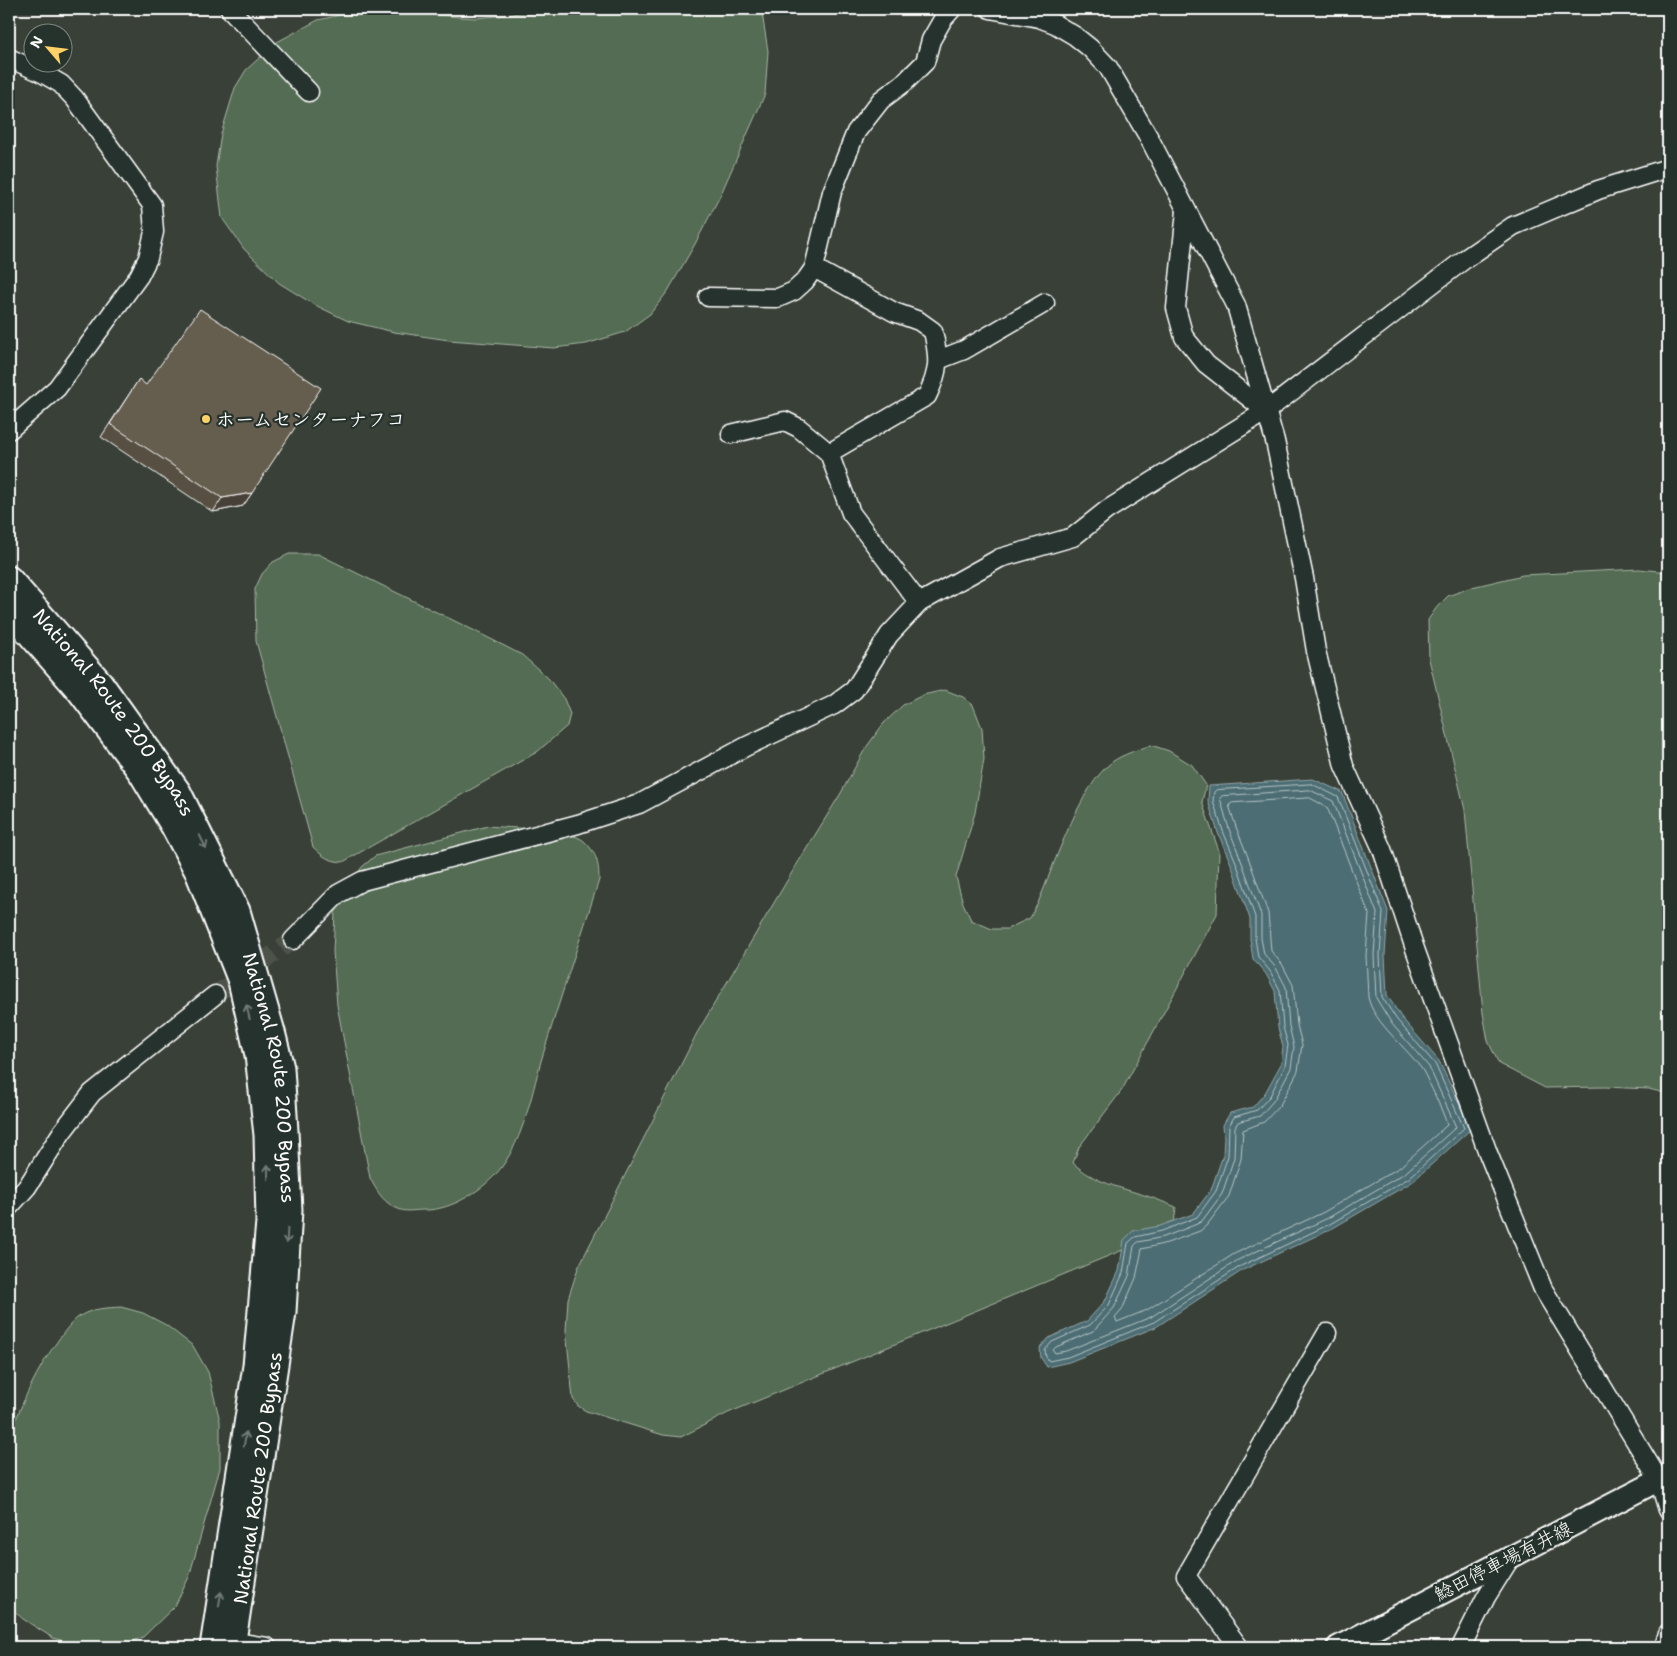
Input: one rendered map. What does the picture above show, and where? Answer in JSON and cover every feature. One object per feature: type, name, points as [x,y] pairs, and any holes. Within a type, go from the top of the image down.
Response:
[{"type":"highway","name":"National Route 200 Bypass","points":[[9,579],[100,683],[178,792],[237,911],[281,1068],[289,1210],[283,1312],[223,1644]]},
{"type":"highway","points":[[9,610],[80,691],[141,772],[173,825],[198,872],[241,981],[258,1055],[267,1135],[269,1222],[256,1366],[223,1644]]},
{"type":"main road","name":"鯰田停車場有井線","points":[[1338,1647],[1664,1478]]},
{"type":"street","points":[[230,9],[309,92]]},
{"type":"street","points":[[708,297],[778,298],[794,291],[805,280],[814,268],[832,192],[856,132],[881,100],[905,82],[925,62],[931,40],[943,19],[952,9]]},
{"type":"street","points":[[990,9],[1039,18],[1055,24],[1075,36],[1108,67],[1148,136],[1236,305],[1266,411],[1304,578],[1316,651],[1344,766],[1382,848],[1415,950],[1488,1153],[1544,1289],[1664,1478],[1668,1510]]},
{"type":"street","points":[[9,58],[42,72],[62,84],[75,99],[152,205],[154,232],[148,258],[140,276],[57,388],[9,430]]},
{"type":"street","points":[[293,940],[338,894],[362,881],[578,824],[639,804],[747,746],[834,705],[854,690],[889,635],[920,603],[1000,558],[1073,537],[1107,510],[1266,411],[1465,259],[1513,226],[1598,190],[1668,168]]},
{"type":"street","points":[[1186,211],[1176,308],[1184,337],[1206,364],[1266,411]]},
{"type":"street","points":[[814,268],[894,312],[919,321],[933,331],[938,360],[936,379],[927,396],[829,454]]},
{"type":"street","points":[[938,360],[964,350],[1045,303]]},
{"type":"street","points":[[731,434],[785,421],[798,428],[829,454],[851,513],[920,603]]},
{"type":"street","points":[[9,1207],[27,1186],[62,1132],[92,1093],[215,995]]},
{"type":"street","points":[[1239,1647],[1186,1576],[1326,1333]]},
{"type":"street","points":[[1460,1647],[1486,1597],[1510,1557]]},
{"type":"street","points":[[1664,1647],[1668,1633]]},
{"type":"street","points":[[223,1644],[268,1647]]},
{"type":"green space","points":[[534,9],[761,9],[768,51],[765,94],[720,196],[695,244],[668,291],[650,314],[625,332],[586,344],[554,348],[449,340],[394,332],[348,321],[313,304],[279,283],[244,249],[222,218],[216,166],[221,134],[235,88],[246,70],[277,42],[318,20],[362,10],[474,18],[509,15]]},
{"type":"green space","points":[[289,554],[318,554],[522,655],[548,678],[564,699],[570,714],[567,726],[537,752],[343,862],[334,861],[323,856],[313,847],[256,641],[255,589],[262,574],[273,562]]},
{"type":"green space","points":[[1639,569],[1668,572],[1668,1094],[1649,1089],[1605,1087],[1545,1088],[1499,1064],[1488,1041],[1483,1013],[1465,810],[1429,659],[1428,620],[1448,596],[1472,587],[1523,575]]},
{"type":"green space","points":[[945,690],[963,697],[973,705],[982,728],[984,759],[975,813],[956,877],[963,903],[971,920],[992,929],[1007,929],[1030,918],[1079,807],[1100,773],[1116,759],[1151,745],[1169,751],[1192,765],[1206,785],[1202,802],[1219,851],[1217,914],[1122,1090],[1079,1147],[1073,1163],[1099,1180],[1176,1207],[1174,1224],[1164,1233],[728,1413],[681,1437],[663,1435],[586,1411],[578,1406],[573,1399],[566,1330],[568,1299],[578,1268],[697,1033],[841,793],[865,749],[884,723],[903,705],[923,695]]},
{"type":"green space","points":[[488,826],[524,828],[577,837],[588,845],[594,854],[598,864],[599,880],[548,1038],[526,1116],[509,1156],[486,1184],[456,1203],[434,1209],[403,1211],[386,1201],[370,1178],[337,1005],[333,951],[335,913],[352,881],[362,867],[375,856]]},
{"type":"green space","points":[[121,1307],[143,1313],[166,1325],[193,1346],[208,1372],[220,1421],[220,1468],[189,1577],[175,1606],[143,1637],[120,1647],[82,1646],[53,1638],[23,1619],[9,1606],[9,1439],[24,1399],[37,1374],[51,1350],[69,1326],[77,1318],[90,1311]]},
{"type":"water","points":[[1313,779],[1342,792],[1388,911],[1385,955],[1387,995],[1401,1017],[1439,1061],[1471,1129],[1412,1182],[1333,1228],[1243,1270],[1156,1327],[1069,1362],[1047,1367],[1041,1358],[1040,1348],[1049,1338],[1087,1321],[1105,1301],[1119,1271],[1124,1240],[1133,1231],[1160,1226],[1193,1214],[1211,1190],[1223,1155],[1223,1125],[1230,1113],[1253,1107],[1265,1093],[1281,1064],[1283,1046],[1278,1028],[1275,991],[1266,974],[1253,959],[1250,919],[1208,801],[1209,786]]},
{"type":"building","name":"ホームセンターナフコ","points":[[200,309],[321,388],[252,493],[222,498],[110,424],[139,379],[146,385]]},
{"type":"tunnel","points":[[215,995],[293,940]]},
{"type":"place","name":"ホームセンターナフコ","points":[[206,419]]}]
